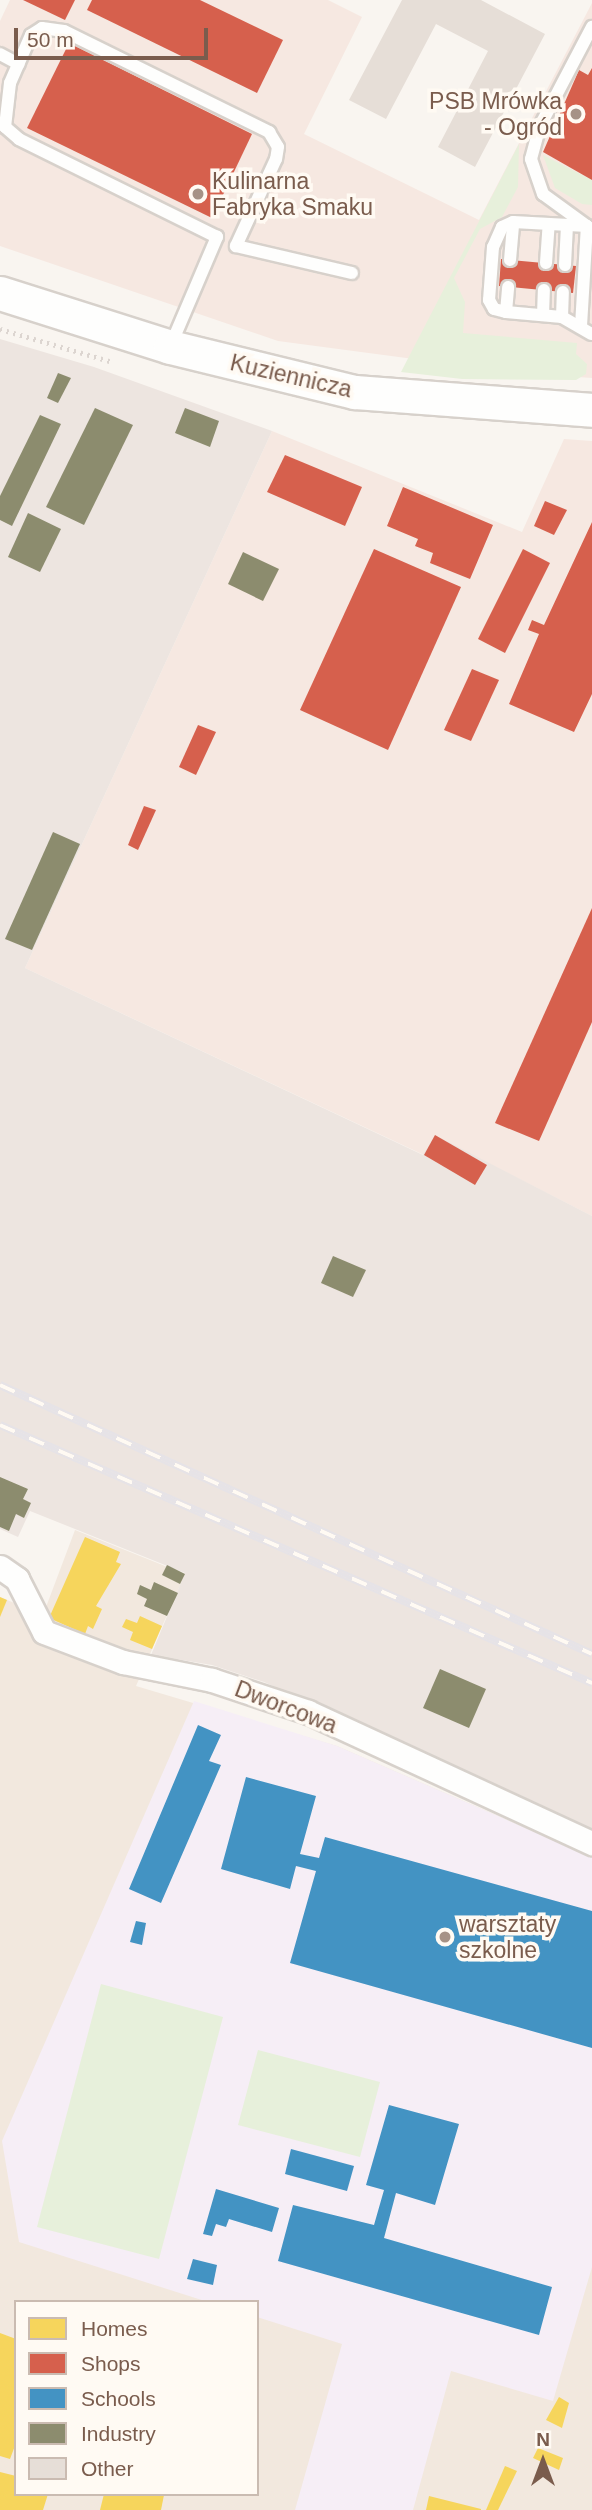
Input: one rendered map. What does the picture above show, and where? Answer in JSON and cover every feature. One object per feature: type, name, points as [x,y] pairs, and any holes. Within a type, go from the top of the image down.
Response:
[{"type":"main road","name":"Kuziennicza","points":[[0,293],[170,348],[355,392],[592,410]]},
{"type":"street","name":"Dworcowa","points":[[0,1567],[17,1579],[44,1632],[123,1662],[212,1680],[308,1712],[592,1843]]},
{"type":"lane","points":[[589,227],[543,194],[531,159],[535,137],[592,27]]},
{"type":"lane","points":[[236,247],[276,159],[278,147],[269,132],[54,29],[42,28],[32,35],[4,104],[5,127],[19,139],[236,247],[352,273]]},
{"type":"lane","points":[[0,54],[19,64]]},
{"type":"lane","points":[[589,227],[513,222],[495,235],[490,285],[494,309],[562,317],[592,334]]},
{"type":"lane","points":[[510,260],[513,222]]},
{"type":"lane","points":[[546,263],[548,224]]},
{"type":"lane","points":[[565,265],[567,225]]},
{"type":"lane","points":[[581,326],[589,227]]},
{"type":"lane","points":[[170,348],[217,237]]},
{"type":"lane","points":[[506,312],[508,287]]},
{"type":"lane","points":[[542,315],[544,290]]},
{"type":"lane","points":[[562,317],[563,292]]},
{"type":"path","points":[[0,329],[122,365]]},
{"type":"shaded area","points":[[10,0],[328,0],[362,17],[304,134],[479,220],[592,3],[592,378],[520,373],[278,341],[0,246],[0,21]]},
{"type":"shaded area","points":[[0,339],[94,367],[272,431],[25,968],[423,1155],[435,1135],[592,1216],[592,1829],[264,1682],[212,1665],[151,1655],[185,1573],[30,1511],[18,1537],[0,1529]]},
{"type":"shaded area","points":[[272,431],[522,532],[564,439],[592,441],[592,1216],[435,1136],[424,1155],[25,968]]},
{"type":"shaded area","points":[[75,1530],[185,1574],[136,1686],[337,1746],[592,1857],[592,2510],[0,2510],[0,1597],[43,1615]]},
{"type":"shaded area","points":[[194,1701],[337,1746],[592,1857],[592,2267],[553,2401],[451,2371],[413,2510],[295,2510],[342,2344],[259,2318],[259,2300],[202,2300],[19,2242],[2,2141]]},
{"type":"green space","points":[[519,144],[518,187],[502,217],[480,229],[454,278],[465,302],[463,333],[577,343],[576,354],[587,364],[586,374],[576,380],[462,379],[401,372]]},
{"type":"green space","points":[[543,155],[592,180],[592,205],[582,204],[555,188]]},
{"type":"green space","points":[[101,1984],[223,2017],[159,2259],[37,2227]]},
{"type":"green space","points":[[258,2050],[380,2082],[360,2157],[238,2125]]},
{"type":"building: Homes","points":[[85,1537],[120,1552],[116,1562],[121,1564],[96,1606],[102,1609],[93,1629],[88,1626],[85,1634],[49,1618]]},
{"type":"building: Homes","points":[[0,1597],[7,1600],[0,1617]]},
{"type":"building: Homes","points":[[140,1616],[162,1626],[152,1649],[130,1640],[133,1632],[122,1627],[126,1619],[137,1623]]},
{"type":"building: Homes","points":[[0,2333],[14,2338],[14,2448],[10,2459],[0,2456]]},
{"type":"building: Homes","points":[[559,2397],[569,2403],[562,2428],[546,2420]]},
{"type":"building: Homes","points":[[538,2448],[563,2458],[559,2470],[533,2458]]},
{"type":"building: Homes","points":[[505,2466],[517,2471],[498,2510],[486,2510]]},
{"type":"building: Homes","points":[[0,2472],[14,2476],[14,2496],[47,2496],[43,2510],[0,2510]]},
{"type":"building: Homes","points":[[104,2496],[164,2496],[161,2510],[100,2510]]},
{"type":"building: Homes","points":[[429,2496],[481,2509],[481,2510],[426,2510]]},
{"type":"building: Shops","points":[[23,0],[75,0],[65,20]]},
{"type":"building: Shops","points":[[92,0],[200,0],[283,40],[257,93],[87,10]]},
{"type":"building: Shops","points":[[69,43],[252,134],[212,218],[27,128]]},
{"type":"building: Shops","name":"PSB Mrówka - Ogród","points":[[592,68],[592,180],[543,152],[579,70],[588,75]]},
{"type":"building: Shops","points":[[501,259],[576,266],[573,293],[499,286]]},
{"type":"building: Shops","points":[[285,455],[362,487],[345,526],[267,492]]},
{"type":"building: Shops","points":[[403,487],[493,525],[470,579],[430,563],[433,553],[415,546],[418,539],[387,526]]},
{"type":"building: Shops","points":[[545,501],[567,510],[554,535],[534,526]]},
{"type":"building: Shops","points":[[592,522],[592,694],[574,732],[509,704],[539,634],[528,630],[532,620],[544,625]]},
{"type":"building: Shops","points":[[374,549],[461,587],[388,750],[300,710]]},
{"type":"building: Shops","points":[[523,549],[550,563],[505,653],[478,639]]},
{"type":"building: Shops","points":[[472,669],[499,680],[471,741],[444,730]]},
{"type":"building: Shops","points":[[198,725],[216,732],[196,775],[179,767]]},
{"type":"building: Shops","points":[[144,806],[156,810],[138,850],[128,845]]},
{"type":"building: Shops","points":[[592,908],[592,1022],[539,1141],[495,1123]]},
{"type":"building: Shops","points":[[435,1135],[487,1165],[475,1185],[424,1155]]},
{"type":"building: Schools","points":[[198,1725],[221,1735],[209,1761],[221,1765],[161,1903],[129,1889]]},
{"type":"building: Schools","name":"warsztaty szkolne","points":[[246,1777],[316,1796],[300,1854],[319,1858],[325,1837],[592,1911],[592,2048],[290,1963],[316,1871],[296,1866],[290,1889],[221,1869]]},
{"type":"building: Schools","points":[[136,1921],[146,1923],[142,1945],[130,1942]]},
{"type":"building: Schools","points":[[389,2105],[459,2124],[435,2205],[396,2193],[384,2238],[552,2287],[539,2335],[278,2261],[293,2205],[374,2225],[384,2190],[366,2185]]},
{"type":"building: Schools","points":[[291,2149],[354,2166],[347,2191],[285,2174]]},
{"type":"building: Schools","points":[[216,2189],[279,2208],[272,2232],[229,2219],[226,2227],[216,2224],[212,2236],[203,2234]]},
{"type":"building: Schools","points":[[193,2259],[217,2265],[213,2285],[187,2279]]},
{"type":"building: Industry","points":[[58,373],[71,378],[58,403],[47,398]]},
{"type":"building: Industry","points":[[95,408],[133,425],[84,525],[46,507]]},
{"type":"building: Industry","points":[[185,408],[219,421],[210,447],[175,433]]},
{"type":"building: Industry","points":[[40,415],[61,424],[12,526],[0,520],[0,496]]},
{"type":"building: Industry","points":[[28,513],[61,529],[40,572],[8,557]]},
{"type":"building: Industry","points":[[243,552],[279,569],[263,601],[228,584]]},
{"type":"building: Industry","points":[[53,832],[80,844],[32,950],[5,939]]},
{"type":"building: Industry","points":[[333,1256],[366,1270],[353,1297],[321,1283]]},
{"type":"building: Industry","points":[[0,1477],[28,1489],[23,1499],[31,1503],[24,1518],[16,1514],[9,1531],[0,1527]]},
{"type":"building: Industry","points":[[167,1565],[185,1574],[180,1584],[162,1575]]},
{"type":"building: Industry","points":[[154,1582],[178,1593],[167,1616],[144,1606],[147,1599],[137,1594],[140,1585],[151,1590]]},
{"type":"building: Industry","points":[[440,1669],[486,1689],[469,1728],[423,1708]]},
{"type":"building: Other","points":[[402,0],[481,0],[545,34],[475,167],[438,147],[488,51],[436,24],[386,119],[349,100]]},
{"type":"railway","points":[[0,1385],[592,1654]]},
{"type":"railway","points":[[0,1425],[592,1683]]},
{"type":"place","name":"PSB Mrówka - Ogród","points":[[576,114]]},
{"type":"place","name":"Kulinarna Fabryka Smaku","points":[[198,194]]},
{"type":"place","name":"warsztaty szkolne","points":[[445,1937]]}]
